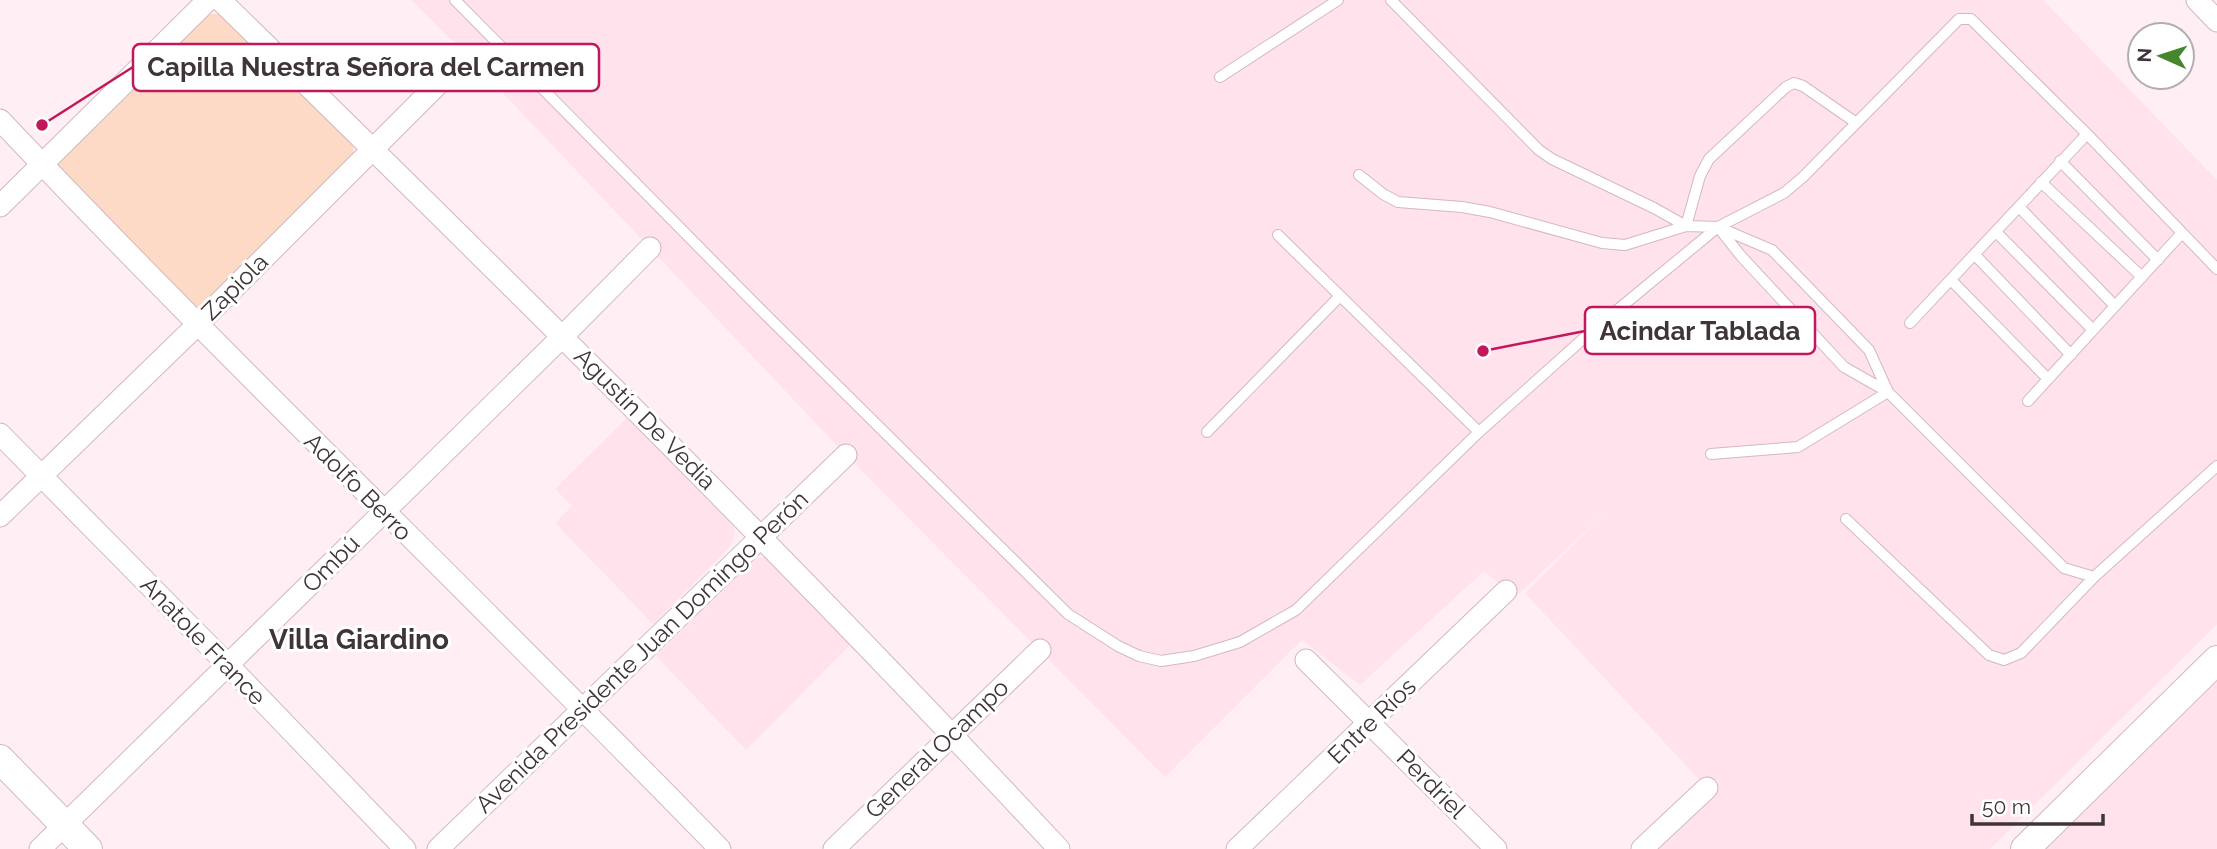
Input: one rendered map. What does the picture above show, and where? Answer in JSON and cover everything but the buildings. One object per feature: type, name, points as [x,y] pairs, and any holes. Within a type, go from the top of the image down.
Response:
[{"type":"street","points":[[0,206],[208,0]]},
{"type":"street","name":"Agustín De Vedia","points":[[220,0],[564,336],[762,537],[1059,849]]},
{"type":"street","points":[[2197,0],[2217,21]]},
{"type":"street","name":"Zapiola","points":[[0,516],[197,325],[467,55]]},
{"type":"street","name":"Adolfo Berro","points":[[0,120],[197,325],[720,849]]},
{"type":"street","name":"Ombú","points":[[40,849],[564,336],[650,248]]},
{"type":"street","name":"Anatole France","points":[[0,434],[405,849]]},
{"type":"street","name":"Avenida Presidente Juan Domingo Perón","points":[[438,849],[846,455]]},
{"type":"street","name":"Entre Ríos","points":[[1237,849],[1506,591]]},
{"type":"street","name":"General Ocampo","points":[[834,849],[1040,650]]},
{"type":"street","name":"Perdriel","points":[[1306,660],[1496,849]]},
{"type":"street","points":[[2025,849],[2217,660]]},
{"type":"street","points":[[0,759],[88,849]]},
{"type":"street","points":[[1642,849],[1707,788]]},
{"type":"lane","points":[[455,0],[761,310],[1068,614],[1118,646],[1139,656],[1161,661],[1194,656],[1240,642],[1296,610],[1479,432],[1592,330],[1718,228],[1784,193],[1803,177],[1959,19],[1970,19],[2087,134],[2217,270]]},
{"type":"lane","points":[[1220,77],[1338,0]]},
{"type":"lane","points":[[1391,0],[1539,150],[1686,226]]},
{"type":"lane","points":[[1686,226],[1700,176],[1709,159],[1786,87],[1794,83],[1803,86],[1855,122]]},
{"type":"lane","points":[[1910,323],[2087,134]]},
{"type":"lane","points":[[2060,162],[2158,260]]},
{"type":"lane","points":[[1359,175],[1398,202],[1490,212],[1602,243],[1625,245],[1686,226],[1718,228],[1772,250],[1869,349],[1888,392]]},
{"type":"lane","points":[[2041,182],[2142,276]]},
{"type":"lane","points":[[2019,207],[2115,306]]},
{"type":"lane","points":[[1718,228],[1741,257],[1844,367],[1888,392],[2064,568],[2094,577]]},
{"type":"lane","points":[[1996,232],[2093,330]]},
{"type":"lane","points":[[2028,401],[2182,233]]},
{"type":"lane","points":[[1278,235],[1479,432]]},
{"type":"lane","points":[[1975,255],[2071,355]]},
{"type":"lane","points":[[1951,280],[2048,379]]},
{"type":"lane","points":[[1207,432],[1340,296]]},
{"type":"lane","points":[[1711,454],[1798,447],[1888,392]]},
{"type":"lane","points":[[1846,519],[1989,655],[2004,660],[2021,653],[2094,577],[2217,466]]},
{"type":"shaded area","points":[[411,0],[2043,0],[2126,86],[2126,91],[2131,91],[2217,180],[2217,624],[1990,849],[1642,849],[1707,788],[1525,593],[1610,509],[1515,597],[1484,571],[1360,685],[1302,640],[1165,777],[846,455],[467,55]]},
{"type":"shaded area","points":[[203,14],[220,14],[353,144],[354,156],[200,307],[188,305],[53,163]]},
{"type":"shaded area","points":[[629,416],[731,520],[735,531],[727,550],[653,624],[555,523],[572,506],[555,489]]},
{"type":"shaded area","points":[[762,557],[772,559],[852,643],[746,750],[656,656],[754,560]]},
{"type":"shaded area","points":[[2217,677],[2217,849],[2040,849]]},
{"type":"place","name":"Capilla Nuestra Señora del Carmen","points":[[42,125]]},
{"type":"place","name":"Acindar Tablada","points":[[1483,351]]},
{"type":"district","name":"Villa Giardino","points":[[359,639]]}]
